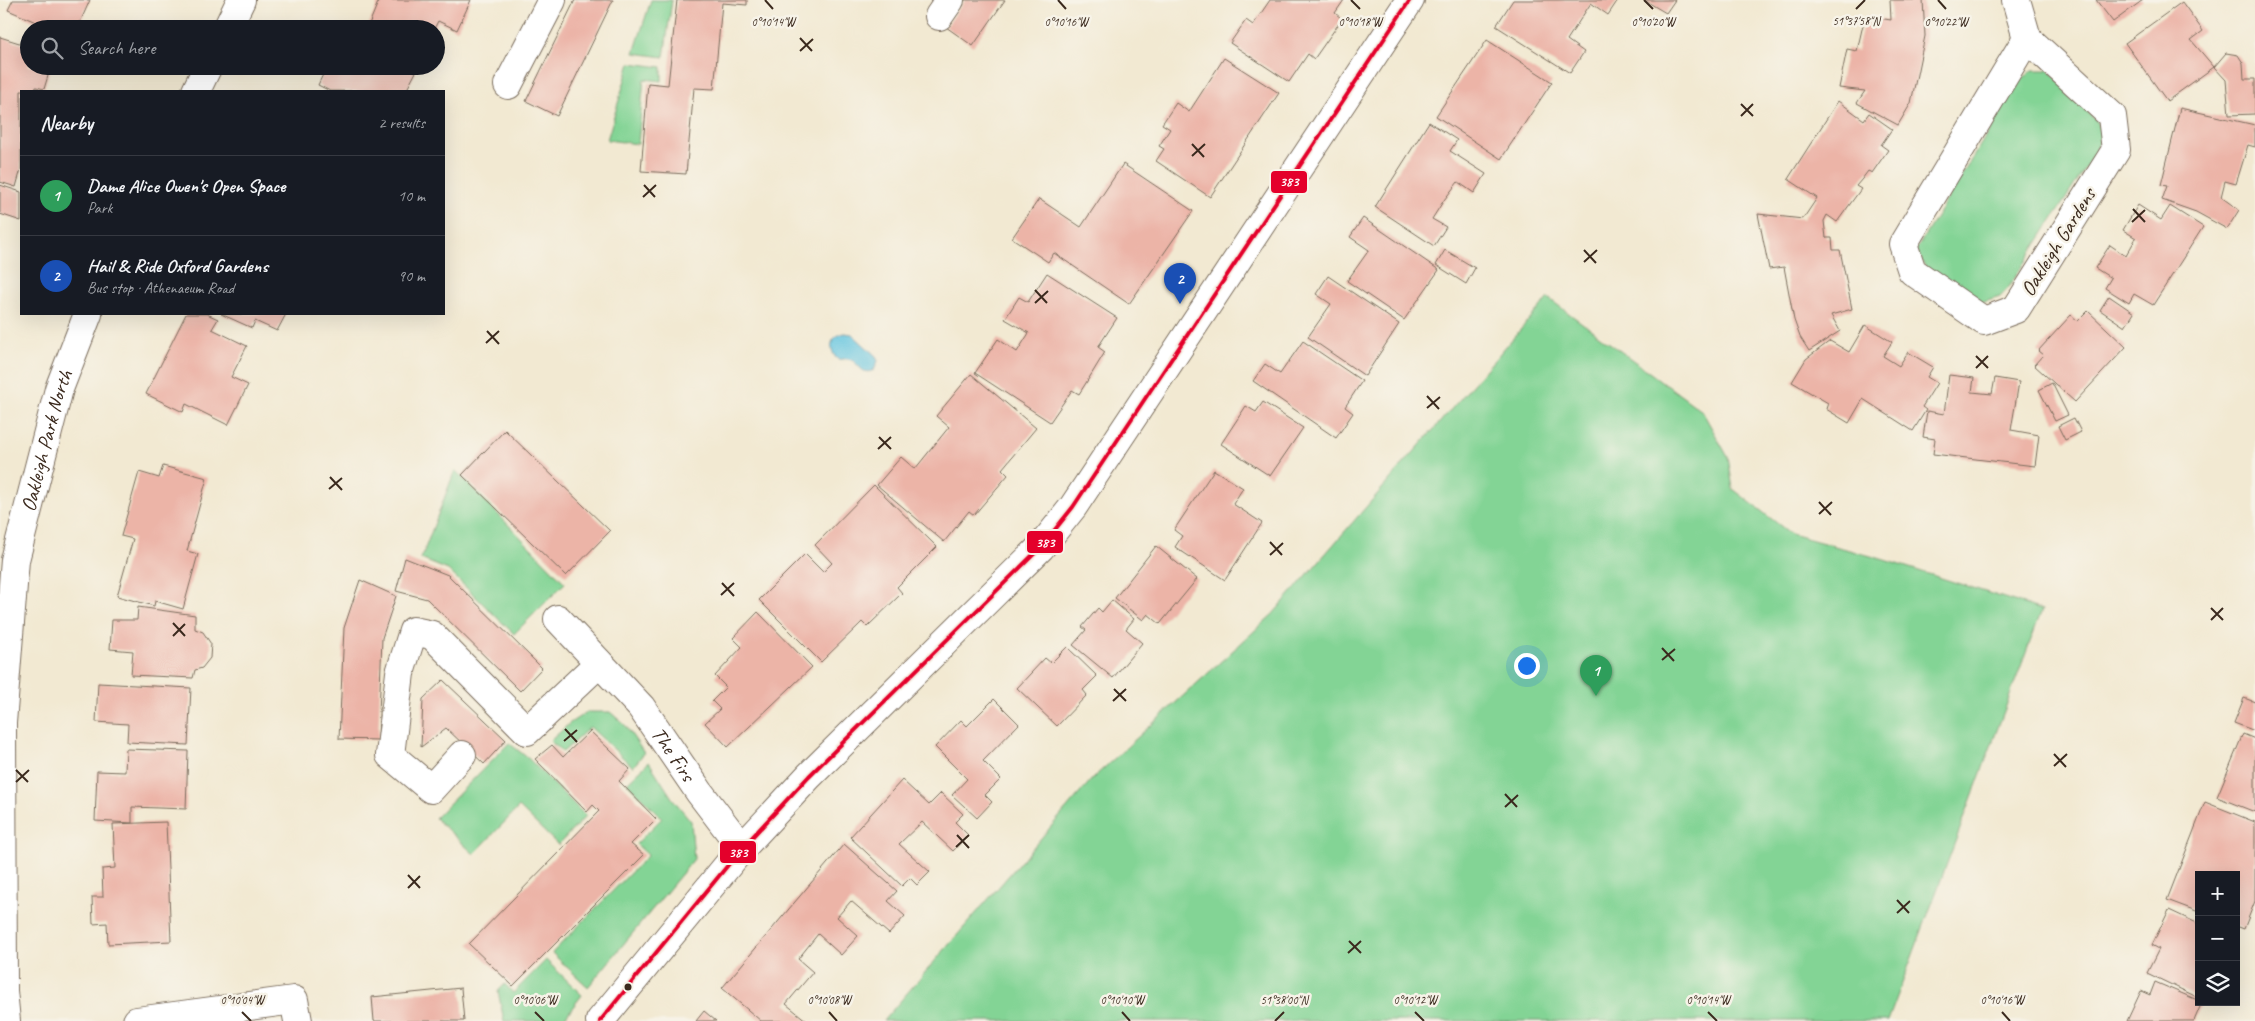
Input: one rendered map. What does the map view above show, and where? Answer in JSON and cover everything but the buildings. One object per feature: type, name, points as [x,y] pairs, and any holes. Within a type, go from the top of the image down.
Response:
[{"type":"street","points":[[231,20],[241,0]]},
{"type":"street","points":[[508,85],[552,0]]},
{"type":"street","points":[[600,1021],[742,848],[809,776],[1041,546],[1073,507],[1410,0]]},
{"type":"street","points":[[2016,0],[2027,38]]},
{"type":"street","name":"Oakleigh Gardens","points":[[2027,38],[2112,116],[2116,150],[2016,309],[1984,320],[1912,271],[1903,244],[2027,38]]},
{"type":"street","points":[[196,90],[204,75]]},
{"type":"street","name":"Oakleigh Park North","points":[[6,1021],[3,981],[3,664],[15,560],[59,389],[88,315]]},
{"type":"street","name":"The Firs","points":[[558,619],[641,707],[700,793],[742,848]]},
{"type":"street","points":[[462,755],[431,789],[390,755],[400,673],[413,631],[432,635],[527,731],[599,662]]},
{"type":"street","points":[[137,1021],[294,1000],[298,1021]]},
{"type":"green space","points":[[651,0],[672,0],[664,57],[634,53]]},
{"type":"green space","points":[[630,63],[662,67],[662,81],[644,79],[638,144],[607,140]]},
{"type":"green space","points":[[2032,70],[2049,70],[2096,121],[2102,135],[2095,153],[2009,287],[2000,297],[1981,303],[1928,272],[1916,250],[2019,82]]},
{"type":"green space","points":[[1548,298],[1702,411],[1728,457],[1733,489],[1791,534],[1878,558],[2042,610],[1888,1021],[883,1021],[1093,778],[1273,614]]},
{"type":"green space","points":[[455,470],[565,583],[514,634],[448,570],[421,559]]},
{"type":"green space","points":[[587,712],[610,712],[625,725],[644,753],[633,767],[590,727],[563,752],[550,741],[570,723]]},
{"type":"green space","points":[[509,743],[529,759],[586,816],[558,845],[519,807],[474,854],[435,818]]},
{"type":"green space","points":[[649,762],[672,798],[691,821],[694,859],[588,987],[552,953],[648,855],[636,844],[662,818],[627,783]]},
{"type":"green space","points":[[546,960],[582,995],[562,1021],[504,1021],[498,991],[505,984],[513,993]]},
{"type":"water","points":[[845,333],[852,334],[876,356],[878,361],[874,370],[866,372],[852,360],[836,358],[832,349],[832,342],[837,336]]},
{"type":"transit line","name":"383","points":[[600,1021],[742,848],[809,776],[1041,547],[1073,507],[1410,0]]},
{"type":"place","name":"Hail & Ride Oxford Gardens","points":[[1180,304]]},
{"type":"place","name":"Dame Alice Owen's Open Space","points":[[1596,696]]}]
